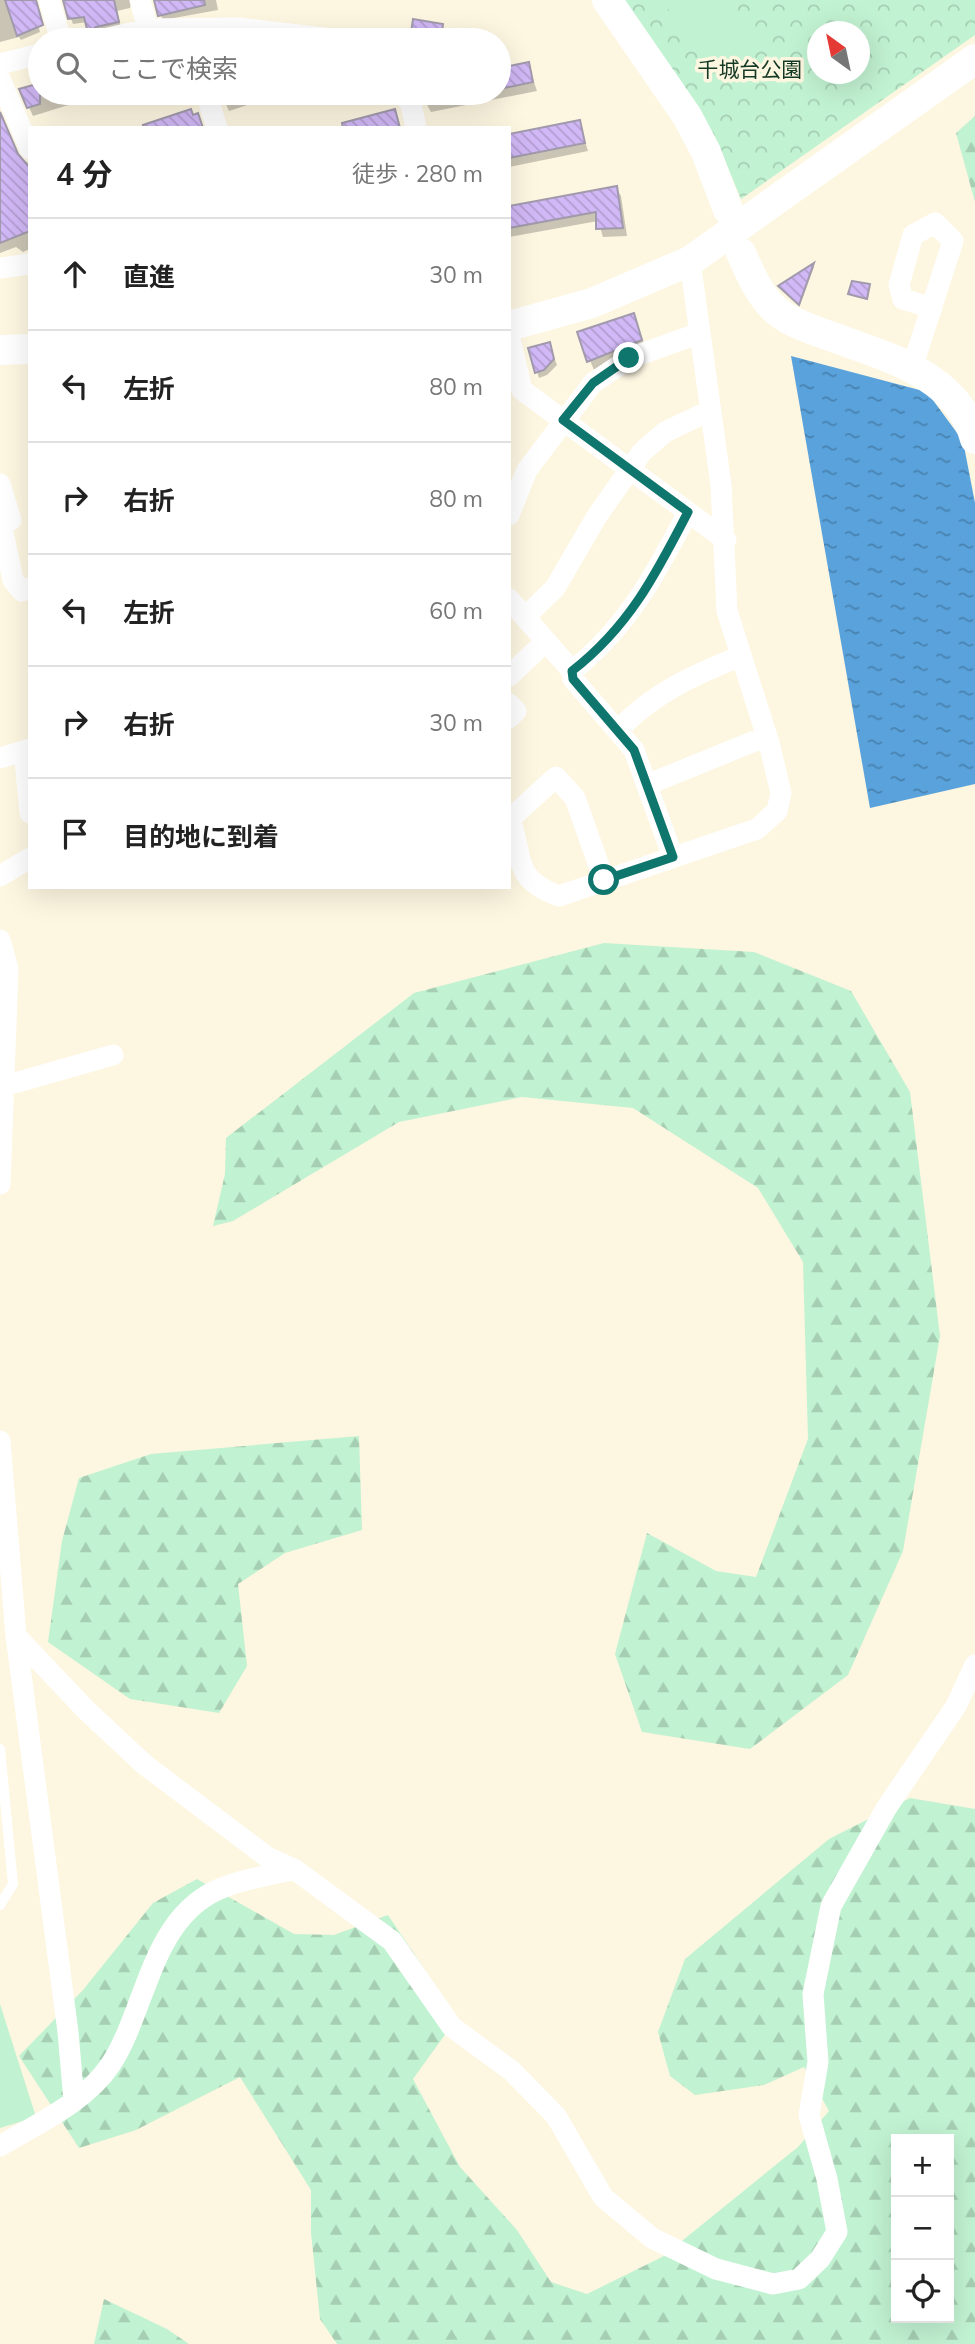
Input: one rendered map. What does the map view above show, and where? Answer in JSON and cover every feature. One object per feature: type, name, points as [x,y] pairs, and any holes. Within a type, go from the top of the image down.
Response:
[{"type":"street","points":[[49,0],[57,28]]},
{"type":"street","points":[[140,0],[148,28]]},
{"type":"street","points":[[607,0],[687,116],[706,152],[728,211]]},
{"type":"street","points":[[0,64],[28,57]]},
{"type":"street","points":[[511,325],[592,303],[690,261],[975,60]]},
{"type":"street","points":[[0,79],[28,144]]},
{"type":"street","points":[[210,105],[216,126]]},
{"type":"street","points":[[411,105],[416,126]]},
{"type":"street","points":[[741,253],[757,289],[778,313],[934,379],[955,401],[975,439]]},
{"type":"street","points":[[511,822],[523,872],[540,889],[559,896],[757,829],[776,811],[781,793],[767,736],[727,611],[722,485],[709,411],[690,261]]},
{"type":"street","points":[[0,268],[28,264]]},
{"type":"street","points":[[912,369],[932,308]]},
{"type":"street","points":[[511,510],[527,470],[563,420],[605,372],[629,358],[699,333]]},
{"type":"street","points":[[0,350],[28,349]]},
{"type":"street","points":[[511,351],[516,391],[563,420],[726,540]]},
{"type":"street","points":[[525,617],[555,588],[597,516],[642,452],[665,432],[709,411]]},
{"type":"street","points":[[0,484],[10,520],[13,580],[22,591],[28,589]]},
{"type":"street","points":[[572,671],[618,630],[642,597],[688,512]]},
{"type":"street","points":[[511,601],[572,671],[573,679],[619,729],[634,750],[649,784],[673,857]]},
{"type":"street","points":[[511,674],[546,641]]},
{"type":"street","points":[[619,729],[645,703],[667,688],[741,656]]},
{"type":"street","points":[[649,784],[767,736]]},
{"type":"street","points":[[0,758],[27,750],[28,771]]},
{"type":"street","points":[[511,817],[556,777],[575,798],[604,880]]},
{"type":"street","points":[[0,876],[28,859]]},
{"type":"street","points":[[0,940],[8,970],[0,1184]]},
{"type":"street","points":[[4,1086],[113,1055]]},
{"type":"street","points":[[0,1441],[16,1636],[68,2032],[74,2101]]},
{"type":"street","points":[[16,1636],[86,1710],[145,1765],[267,1857],[294,1869],[392,1941],[452,2026],[512,2071],[556,2116],[603,2197],[652,2238],[716,2269],[773,2284],[799,2279],[820,2259],[837,2232],[827,2179],[809,2115],[818,2062],[813,1994],[831,1906],[887,1807],[956,1706],[975,1665]]},
{"type":"street","points":[[0,2146],[74,2101],[110,2066],[158,1954],[184,1915],[225,1886],[294,1869]]},
{"type":"lane","points":[[0,1749],[5,1844],[13,1884],[0,1905]]},
{"type":"green space","name":"千城台公園","points":[[619,0],[975,0],[975,35],[741,199],[715,137]]},
{"type":"green space","points":[[725,0],[761,49],[721,80],[663,2]]},
{"type":"green space","points":[[975,116],[975,202],[956,133]]},
{"type":"green space","points":[[604,943],[754,952],[851,991],[910,1092],[940,1336],[903,1551],[848,1675],[750,1749],[642,1732],[615,1654],[647,1533],[716,1571],[756,1577],[808,1439],[803,1262],[758,1188],[633,1108],[522,1097],[399,1122],[233,1221],[213,1226],[225,1174],[226,1138],[414,993]]},
{"type":"green space","points":[[359,1436],[362,1530],[285,1553],[238,1584],[247,1666],[219,1713],[130,1699],[48,1642],[62,1541],[79,1478],[151,1454]]},
{"type":"green space","points":[[910,1798],[975,1809],[975,2344],[337,2344],[320,2319],[311,2233],[311,2190],[240,2077],[136,2130],[79,2148],[19,2056],[83,1990],[153,1903],[197,1879],[294,1934],[334,1935],[388,1915],[457,2018],[413,2079],[460,2167],[517,2230],[551,2282],[587,2294],[662,2257],[798,2147],[829,2111],[804,2067],[764,2085],[695,2095],[670,2076],[658,2032],[685,1959],[829,1839]]},
{"type":"green space","points":[[0,2004],[36,2117],[0,2128]]},
{"type":"green space","points":[[104,2299],[167,2329],[189,2344],[94,2344]]},
{"type":"water","points":[[791,356],[927,392],[963,441],[975,503],[975,784],[870,808]]},
{"type":"building","points":[[5,0],[36,0],[43,25],[28,28],[28,31],[17,36]]},
{"type":"building","points":[[63,0],[114,0],[119,22],[87,28],[84,17],[68,19]]},
{"type":"building","points":[[154,0],[204,0],[205,5],[158,16]]},
{"type":"building","points":[[413,19],[443,24],[442,28],[412,28]]},
{"type":"building","points":[[529,62],[533,82],[511,87],[511,66]]},
{"type":"building","points":[[28,86],[28,105],[37,105],[27,108],[19,89]]},
{"type":"building","points":[[191,109],[193,115],[198,113],[202,126],[143,126]]},
{"type":"building","points":[[395,109],[399,126],[343,126],[342,123]]},
{"type":"building","points":[[0,112],[18,154],[28,166],[28,232],[0,243]]},
{"type":"building","points":[[580,120],[585,143],[511,158],[511,134]]},
{"type":"building","points":[[617,186],[623,228],[596,229],[596,212],[511,228],[511,206]]},
{"type":"building","points":[[814,263],[799,305],[778,286]]},
{"type":"building","points":[[852,281],[870,284],[867,299],[848,294]]},
{"type":"building","points":[[634,313],[642,340],[587,362],[577,332]]},
{"type":"building","points":[[550,342],[554,359],[544,370],[535,373],[528,348]]},
{"type":"route","points":[[604,880],[673,857],[649,784],[634,750],[619,729],[573,679],[572,671],[618,630],[642,597],[688,512],[563,420],[593,383],[605,372],[629,358]]}]
